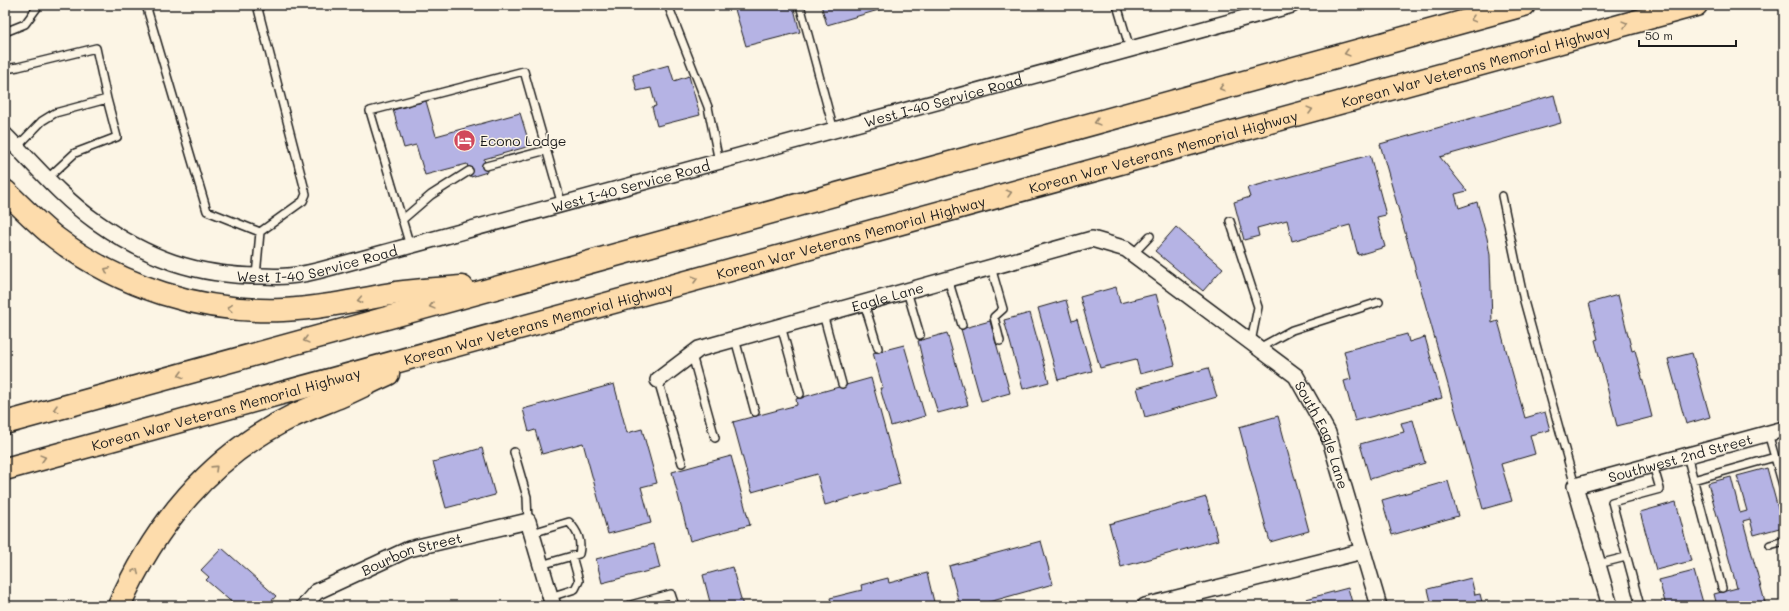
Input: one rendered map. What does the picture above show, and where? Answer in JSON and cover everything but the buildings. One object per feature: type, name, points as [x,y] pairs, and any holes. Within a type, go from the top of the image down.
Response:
[{"type":"highway","points":[[5,423],[1524,5]]},
{"type":"highway","name":"Korean War Veterans Memorial Highway","points":[[5,469],[1696,5]]},
{"type":"highway","points":[[5,191],[57,239],[103,268],[148,289],[222,308],[248,310],[290,309],[338,304],[398,293],[523,280]]},
{"type":"highway","points":[[119,606],[142,560],[158,534],[180,505],[219,464],[246,443],[291,416],[342,395],[443,348]]},
{"type":"street","name":"West I-40 Service Road","points":[[5,135],[48,178],[94,220],[141,250],[173,264],[199,271],[242,276],[287,276],[306,273],[410,246],[1130,50],[1257,10],[1292,5]]},
{"type":"street","name":"Eagle Lane","points":[[658,380],[699,349],[1092,239],[1130,252]]},
{"type":"street","name":"South Eagle Lane","points":[[1130,252],[1296,376],[1328,433],[1379,606]]},
{"type":"street","name":"Southwest 2nd Street","points":[[1575,486],[1784,429]]},
{"type":"street","points":[[1575,486],[1610,606]]},
{"type":"street","points":[[530,527],[552,601]]},
{"type":"street","name":"Bourbon Street","points":[[304,606],[316,592],[410,549],[530,527]]},
{"type":"street","points":[[1145,606],[1161,604],[1363,551]]},
{"type":"lane","points":[[5,32],[25,24],[39,5]]},
{"type":"lane","points":[[146,5],[207,211],[260,232]]},
{"type":"lane","points":[[256,276],[260,232],[302,200],[306,194],[257,5]]},
{"type":"lane","points":[[668,5],[708,107],[719,162]]},
{"type":"lane","points":[[800,5],[834,131]]},
{"type":"lane","points":[[1117,5],[1130,50]]},
{"type":"lane","points":[[5,69],[96,48],[117,137],[75,153],[48,178]]},
{"type":"lane","points":[[410,246],[370,111],[524,70],[562,205]]},
{"type":"lane","points":[[17,147],[42,121],[55,113],[107,99]]},
{"type":"lane","points":[[486,166],[547,150]]},
{"type":"lane","points":[[402,220],[431,195],[470,171]]},
{"type":"lane","points":[[1502,196],[1524,301],[1575,486]]},
{"type":"lane","points":[[1230,221],[1258,307],[1255,345],[1292,330],[1379,302]]},
{"type":"lane","points":[[1130,252],[1150,236]]},
{"type":"lane","points":[[991,267],[1003,309],[994,317],[1000,341]]},
{"type":"lane","points":[[948,279],[962,325]]},
{"type":"lane","points":[[907,291],[920,334]]},
{"type":"lane","points":[[864,303],[878,348]]},
{"type":"lane","points":[[823,314],[842,384]]},
{"type":"lane","points":[[781,326],[800,394]]},
{"type":"lane","points":[[735,339],[755,412]]},
{"type":"lane","points":[[692,355],[715,438]]},
{"type":"lane","points":[[658,380],[682,463]]},
{"type":"lane","points":[[1768,433],[1784,489]]},
{"type":"lane","points":[[514,452],[527,497],[530,527],[569,522],[577,530],[582,545],[579,554],[541,566]]},
{"type":"lane","points":[[1687,455],[1722,588]]},
{"type":"lane","points":[[1693,480],[1775,457]]},
{"type":"lane","points":[[1640,606],[1612,502],[1660,489],[1653,465]]},
{"type":"lane","points":[[1770,545],[1784,541]]},
{"type":"lane","points":[[552,601],[575,589],[579,581],[572,556]]},
{"type":"lane","points":[[1598,564],[1626,556]]},
{"type":"lane","points":[[627,606],[671,594],[675,606]]},
{"type":"place","name":"Econo Lodge","points":[[465,140]]}]
